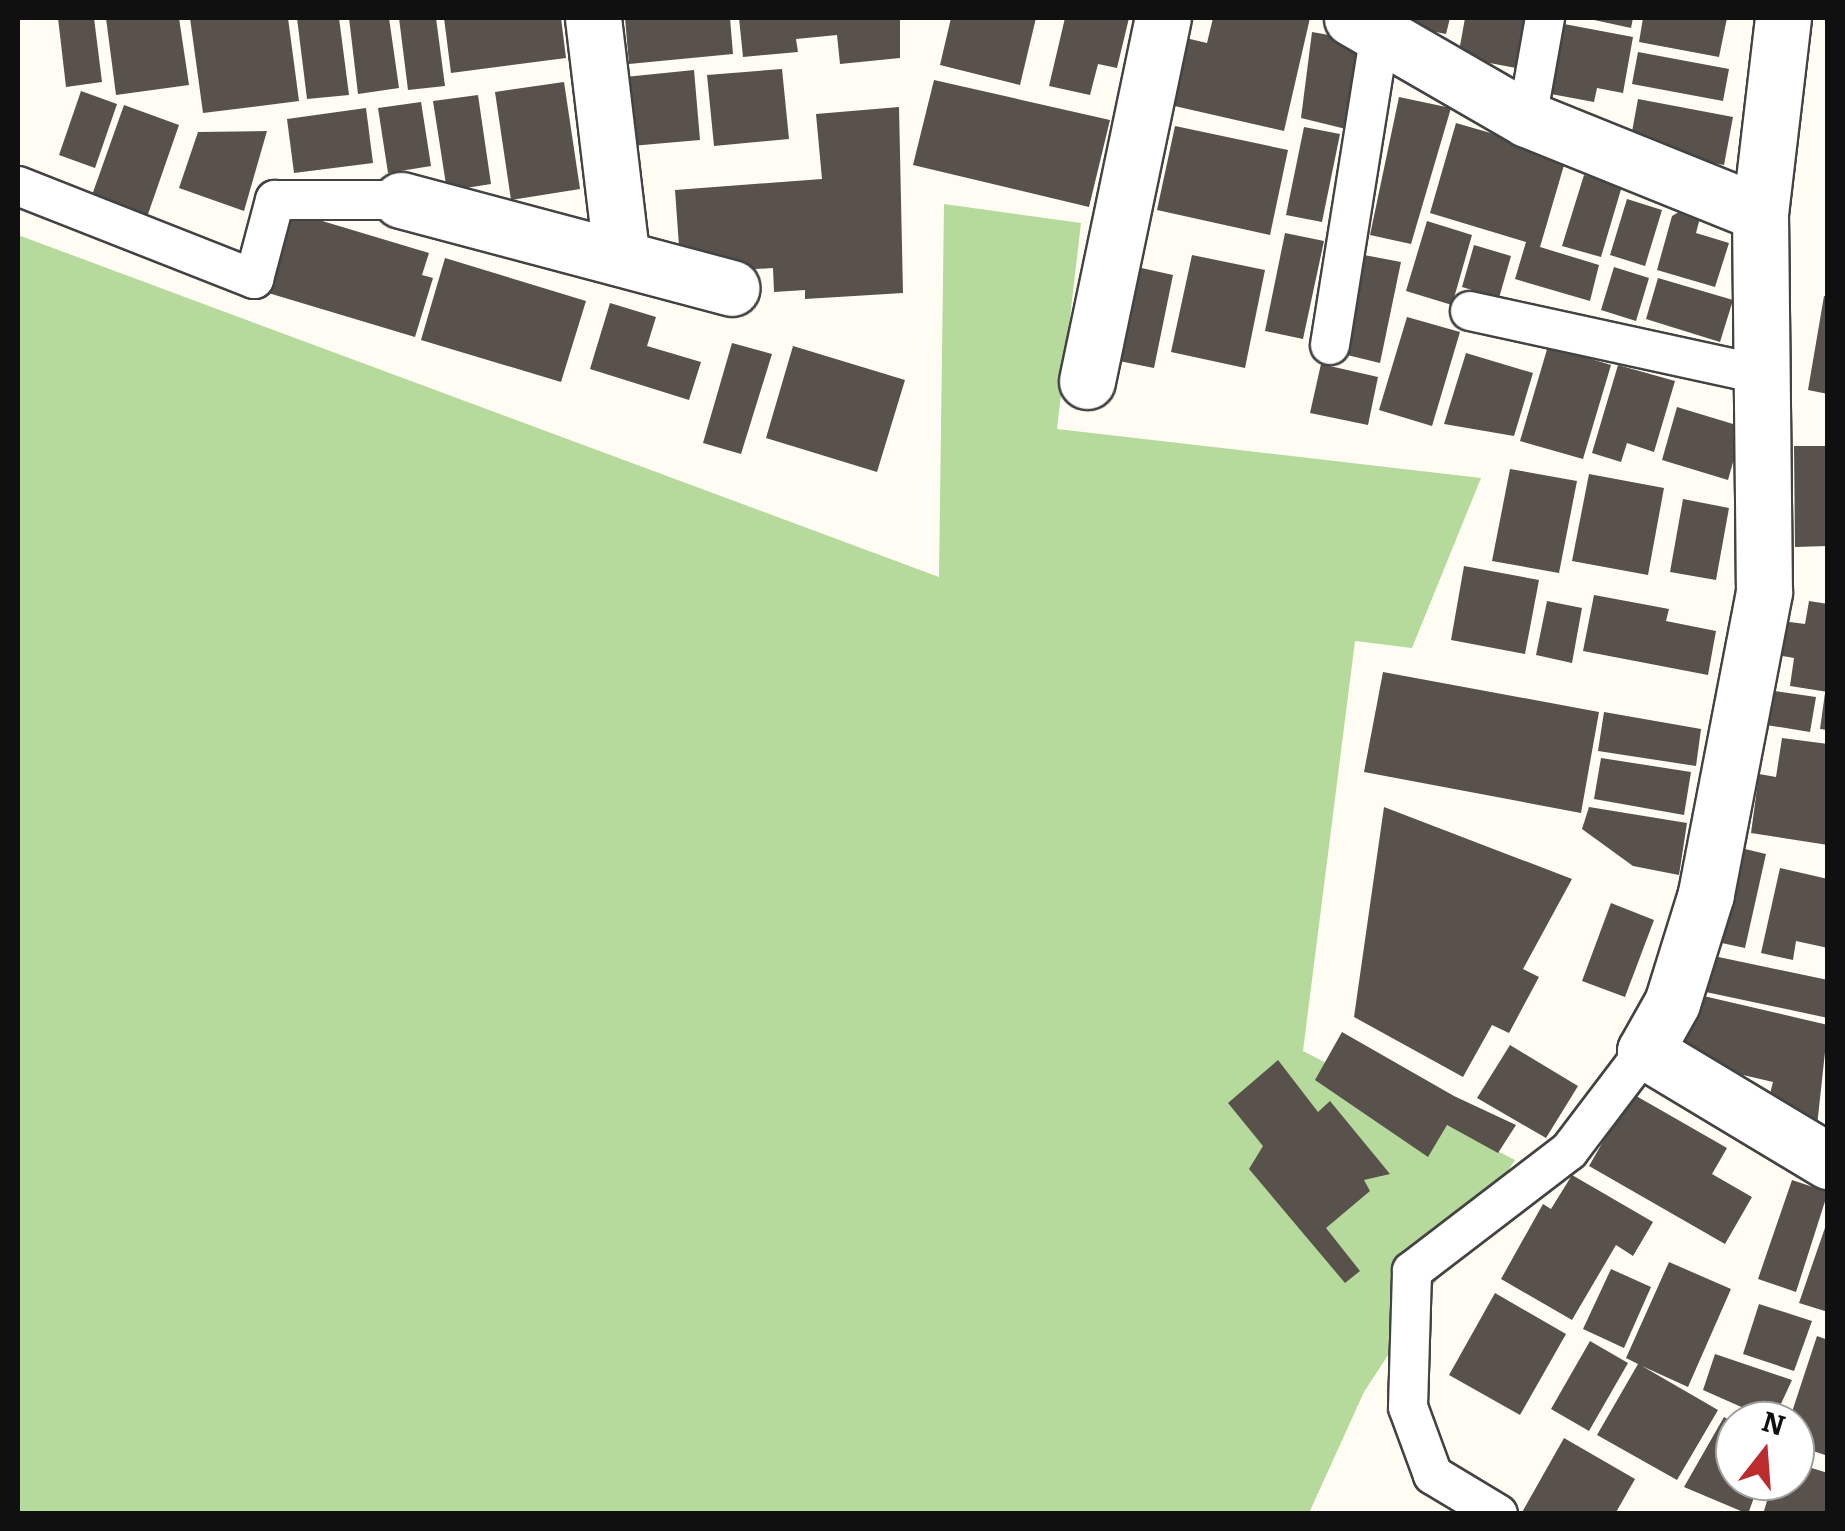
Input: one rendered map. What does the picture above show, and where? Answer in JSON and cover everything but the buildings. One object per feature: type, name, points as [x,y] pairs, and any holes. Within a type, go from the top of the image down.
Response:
[{"type":"street","points":[[593,18],[621,254]]},
{"type":"street","points":[[1087,380],[1163,18]]},
{"type":"street","points":[[1783,18],[1760,213],[1764,592],[1706,894],[1672,1003],[1645,1051],[1828,1160]]},
{"type":"street","points":[[1366,26],[1527,119],[1760,213]]},
{"type":"street","points":[[401,200],[621,254],[732,288]]},
{"type":"lane","points":[[1527,119],[1544,18]]},
{"type":"lane","points":[[1330,346],[1366,26]]},
{"type":"lane","points":[[18,186],[254,279],[275,200],[401,200]]},
{"type":"lane","points":[[1470,311],[1763,376]]},
{"type":"lane","points":[[1498,1514],[1433,1475],[1420,1441],[1408,1407],[1412,1271],[1569,1150],[1645,1051]]},
{"type":"green space","points":[[944,204],[1081,223],[1057,429],[1481,478],[1412,648],[1355,641],[1303,1051],[1515,1160],[1364,1392],[1309,1513],[18,1513],[18,235],[939,577]]}]
